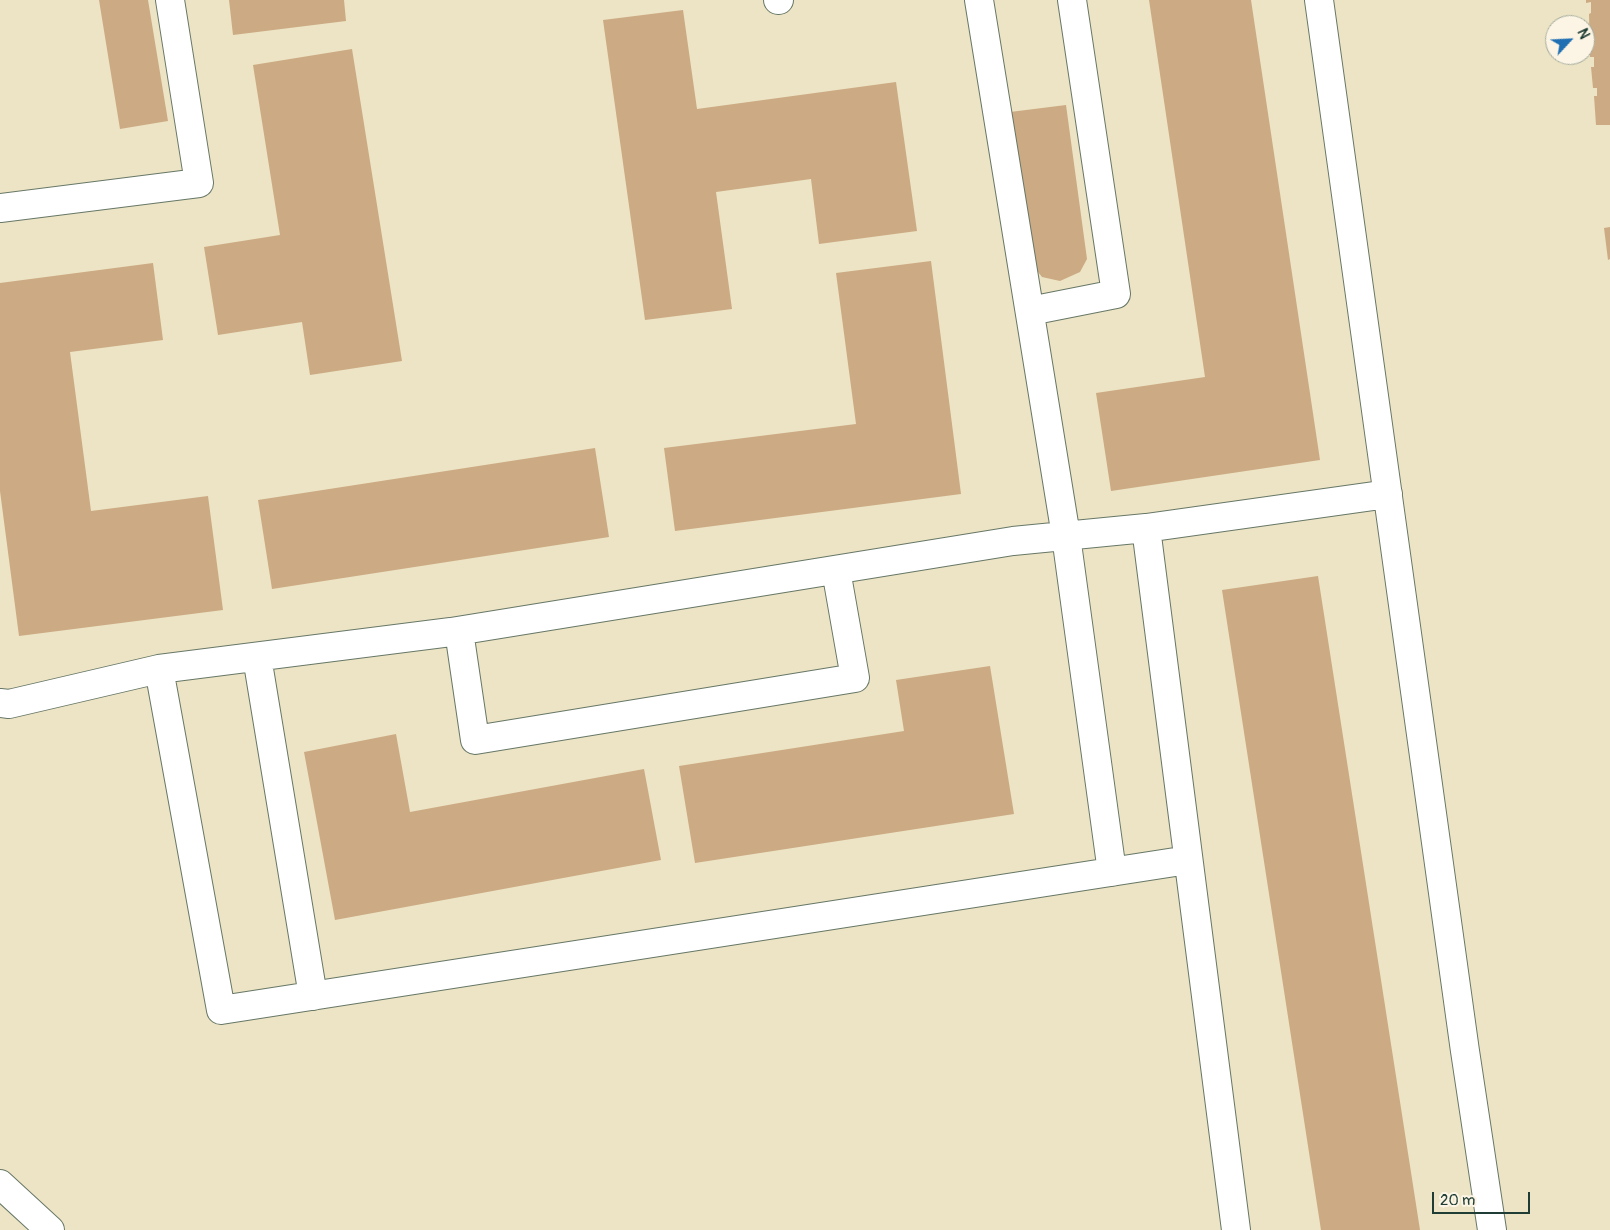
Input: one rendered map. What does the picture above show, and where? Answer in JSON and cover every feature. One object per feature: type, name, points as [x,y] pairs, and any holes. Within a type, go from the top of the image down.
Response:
[{"type":"lane","points":[[0,208],[199,183],[170,0]]},
{"type":"lane","points":[[980,0],[1066,536],[1112,872]]},
{"type":"lane","points":[[1030,311],[1116,294],[1072,0]]},
{"type":"lane","points":[[1319,0],[1465,1051],[1492,1230]]},
{"type":"lane","points":[[0,703],[9,704],[159,669],[459,631],[1014,542],[1146,528],[1388,494]]},
{"type":"lane","points":[[1146,528],[1236,1230]]},
{"type":"lane","points":[[459,631],[476,740],[855,678],[836,570]]},
{"type":"lane","points":[[257,657],[313,996]]},
{"type":"lane","points":[[159,669],[221,1010],[1188,860]]},
{"type":"lane","points":[[0,1184],[50,1230]]},
{"type":"building","points":[[99,0],[148,0],[168,121],[120,129]]},
{"type":"building","points":[[229,0],[344,0],[346,21],[233,35]]},
{"type":"building","points":[[1149,0],[1251,0],[1320,460],[1111,491],[1096,393],[1205,377]]},
{"type":"building","points":[[1586,0],[1610,0],[1610,125],[1596,125],[1594,96],[1597,96],[1597,88],[1593,88],[1591,67],[1595,65],[1595,15],[1589,15],[1591,13],[1591,2],[1586,3]]},
{"type":"building","points":[[683,10],[697,109],[896,82],[917,231],[819,244],[811,179],[716,192],[732,309],[645,320],[603,20]]},
{"type":"building","points":[[352,49],[402,361],[310,375],[302,322],[218,335],[204,247],[280,235],[253,65]]},
{"type":"building","points":[[1066,105],[1087,259],[1080,272],[1060,281],[1042,277],[1031,263],[1010,112]]},
{"type":"building","points":[[1610,227],[1610,259],[1608,260],[1604,228]]},
{"type":"building","points":[[931,261],[961,494],[675,531],[664,448],[856,424],[836,273]]},
{"type":"building","points":[[153,263],[163,340],[70,352],[91,511],[208,496],[223,610],[19,636],[0,491],[0,283]]},
{"type":"building","points":[[595,448],[609,537],[272,589],[258,500]]},
{"type":"building","points":[[1318,576],[1420,1230],[1321,1230],[1222,590]]},
{"type":"building","points":[[990,666],[1014,814],[695,863],[679,766],[904,731],[896,680]]},
{"type":"building","points":[[396,734],[410,812],[644,769],[661,860],[335,920],[304,752]]}]
